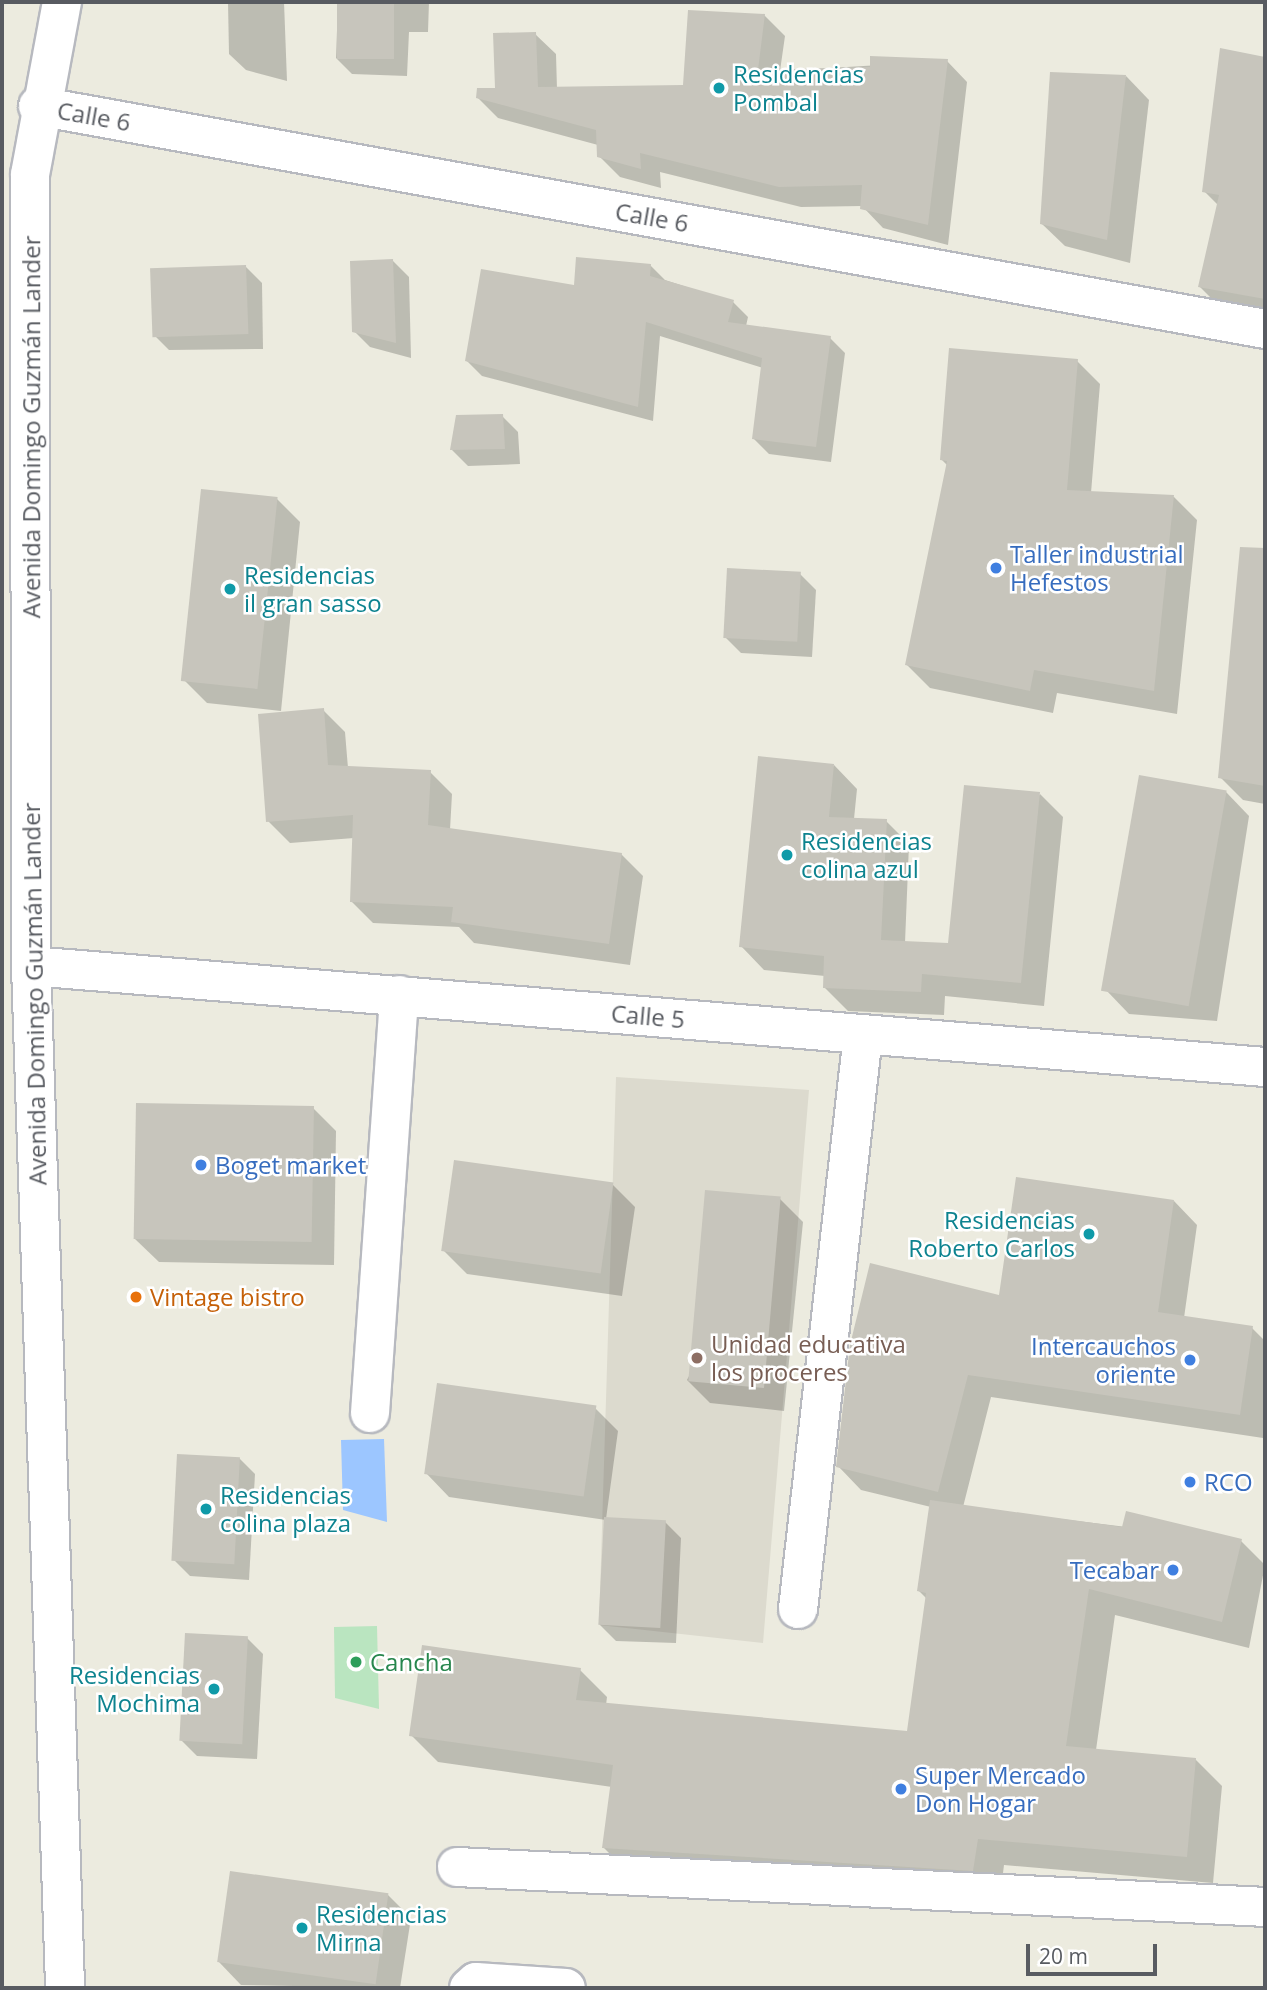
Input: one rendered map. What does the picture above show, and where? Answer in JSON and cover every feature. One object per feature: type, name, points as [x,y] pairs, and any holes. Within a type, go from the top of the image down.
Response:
[{"type":"street","name":"Avenida Domingo Guzmán Lander","points":[[62,2],[38,106],[30,174],[31,967],[65,1988]]},
{"type":"street","name":"Calle 6","points":[[38,106],[1265,329]]},
{"type":"street","name":"Calle 5","points":[[31,967],[1265,1067]]},
{"type":"street","points":[[370,1413],[399,995]]},
{"type":"street","points":[[798,1609],[863,1035]]},
{"type":"street","points":[[457,1867],[1265,1907]]},
{"type":"street","points":[[469,1988],[505,1982],[566,1988]]},
{"type":"shaded area","name":"Unidad educativa los proceres","points":[[616,1077],[809,1090],[763,1643],[599,1625]]},
{"type":"green space","name":"Cancha","points":[[377,1626],[379,1709],[335,1698],[334,1627]]},
{"type":"water","points":[[384,1439],[387,1522],[343,1510],[341,1440]]},
{"type":"building","points":[[337,2],[394,2],[394,59],[337,59]]},
{"type":"building","points":[[688,10],[765,14],[758,70],[870,67],[870,56],[948,59],[928,225],[860,209],[862,185],[779,187],[640,153],[641,169],[597,157],[596,130],[476,98],[477,88],[495,88],[493,33],[536,32],[538,87],[683,85]]},
{"type":"building","points":[[1220,48],[1265,57],[1265,299],[1198,287],[1219,195],[1202,192]]},
{"type":"building","points":[[1050,72],[1126,75],[1107,240],[1040,224]]},
{"type":"building","points":[[576,257],[651,264],[650,276],[734,300],[728,322],[831,336],[816,447],[752,439],[762,358],[646,322],[638,407],[465,361],[481,269],[574,285]]},
{"type":"building","points":[[393,259],[396,343],[352,332],[350,261]]},
{"type":"building","points":[[246,265],[248,334],[152,337],[150,268]]},
{"type":"building","points":[[949,348],[1078,359],[1067,490],[1174,495],[1154,691],[1034,670],[1030,691],[905,665],[947,461],[940,460]]},
{"type":"building","points":[[503,414],[505,449],[450,450],[456,415]]},
{"type":"building","name":"Residencias il gran sasso","points":[[201,489],[278,497],[257,689],[181,681]]},
{"type":"building","points":[[1240,547],[1265,548],[1265,786],[1218,778]]},
{"type":"building","points":[[727,568],[801,572],[797,642],[723,638]]},
{"type":"building","points":[[324,708],[328,765],[431,770],[428,825],[622,853],[609,944],[451,922],[453,907],[350,902],[353,815],[266,822],[258,714]]},
{"type":"building","points":[[758,756],[834,764],[829,817],[887,819],[881,940],[948,943],[964,785],[1040,792],[1021,983],[922,974],[921,992],[823,988],[824,956],[739,947]]},
{"type":"building","points":[[1139,775],[1227,790],[1189,1006],[1101,991]]},
{"type":"building","points":[[136,1103],[314,1106],[312,1242],[134,1239]]},
{"type":"building","points":[[454,1160],[613,1182],[601,1274],[441,1251]]},
{"type":"building","points":[[1016,1177],[1174,1200],[1158,1312],[1253,1326],[1240,1415],[968,1375],[938,1492],[836,1467],[850,1345],[870,1263],[999,1295]]},
{"type":"building","points":[[705,1190],[781,1197],[764,1388],[688,1381]]},
{"type":"building","points":[[437,1383],[596,1405],[584,1497],[424,1474]]},
{"type":"building","name":"Residencias colina plaza","points":[[177,1454],[240,1457],[234,1564],[171,1561]]},
{"type":"building","points":[[930,1500],[1122,1527],[1126,1511],[1242,1539],[1222,1622],[1089,1589],[1066,1746],[1196,1758],[1187,1857],[978,1839],[973,1871],[602,1848],[613,1765],[409,1736],[422,1645],[581,1668],[576,1700],[907,1731],[926,1593],[917,1591]]},
{"type":"building","points":[[604,1517],[666,1520],[660,1628],[598,1625]]},
{"type":"building","name":"Residencias Mochima","points":[[185,1633],[248,1636],[242,1744],[179,1741]]},
{"type":"building","name":"Residencias Mirna","points":[[230,1871],[388,1893],[376,1984],[217,1962]]},
{"type":"place","name":"Residencias Pombal","points":[[719,88]]},
{"type":"place","name":"Taller industrial Hefestos","points":[[996,568]]},
{"type":"place","name":"Residencias il gran sasso","points":[[230,589]]},
{"type":"place","name":"Residencias colina azul","points":[[787,855]]},
{"type":"place","name":"Boget market","points":[[201,1165]]},
{"type":"place","name":"Residencias Roberto Carlos","points":[[1089,1234]]},
{"type":"place","name":"Vintage bistro","points":[[136,1297]]},
{"type":"place","name":"Unidad educativa los proceres","points":[[697,1358]]},
{"type":"place","name":"Intercauchos oriente","points":[[1190,1360]]},
{"type":"place","name":"RCO","points":[[1190,1482]]},
{"type":"place","name":"Residencias colina plaza","points":[[206,1509]]},
{"type":"place","name":"Tecabar","points":[[1173,1570]]},
{"type":"place","name":"Cancha","points":[[356,1662]]},
{"type":"place","name":"Residencias Mochima","points":[[214,1689]]},
{"type":"place","name":"Super Mercado Don Hogar","points":[[901,1789]]},
{"type":"place","name":"Residencias Mirna","points":[[302,1928]]}]
